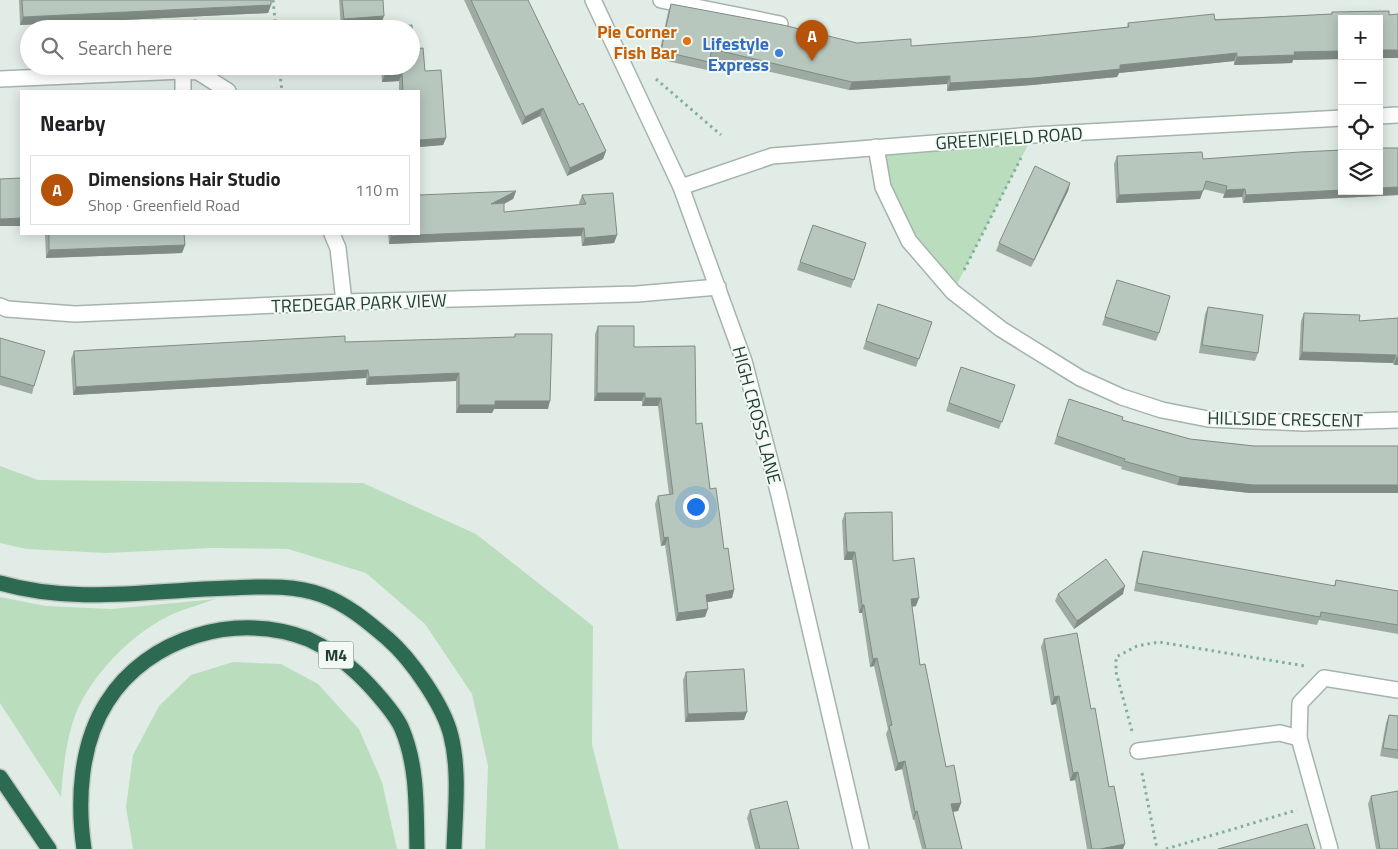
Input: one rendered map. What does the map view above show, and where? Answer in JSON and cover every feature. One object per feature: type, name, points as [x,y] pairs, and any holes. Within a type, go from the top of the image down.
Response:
[{"type":"highway","points":[[0,583],[27,591],[100,596],[280,586],[323,595],[362,616],[403,652],[434,698],[451,735],[456,778],[454,849]]},
{"type":"highway","name":"M4","points":[[84,849],[81,828],[84,759],[106,702],[132,672],[158,653],[185,639],[227,628],[266,628],[308,639],[340,658],[370,686],[402,728],[415,782],[417,849]]},
{"type":"highway","points":[[0,777],[49,849]]},
{"type":"street","name":"HIGH CROSS LANE","points":[[593,0],[681,187],[744,361],[778,495],[861,849]]},
{"type":"street","points":[[660,0],[780,24]]},
{"type":"street","points":[[0,79],[92,75]]},
{"type":"street","points":[[183,75],[184,90]]},
{"type":"street","points":[[203,75],[226,90]]},
{"type":"street","points":[[1383,116],[1398,114]]},
{"type":"street","name":"GREENFIELD ROAD","points":[[681,187],[772,156],[1033,135],[1338,118]]},
{"type":"street","name":"HILLSIDE CRESCENT","points":[[876,147],[883,187],[909,241],[952,292],[1001,330],[1080,378],[1122,397],[1162,410],[1208,419],[1275,422],[1398,420]]},
{"type":"street","points":[[332,235],[338,248],[344,302]]},
{"type":"street","name":"TREDEGAR PARK VIEW","points":[[0,306],[7,309],[75,314],[344,302],[637,294],[718,287]]},
{"type":"street","points":[[1330,849],[1299,738],[1300,703],[1324,678],[1398,690]]},
{"type":"street","points":[[1138,751],[1280,733],[1299,738]]},
{"type":"path","points":[[274,0],[275,20]]},
{"type":"path","points":[[96,10],[97,20]]},
{"type":"path","points":[[194,10],[195,20]]},
{"type":"path","points":[[650,74],[722,135]]},
{"type":"path","points":[[280,75],[282,90]]},
{"type":"path","points":[[952,292],[1033,135]]},
{"type":"path","points":[[1157,849],[1138,751],[1116,672],[1116,657],[1137,646],[1159,642],[1314,668],[1324,678]]},
{"type":"path","points":[[1166,849],[1318,804]]},
{"type":"green space","points":[[1033,135],[953,292],[909,241],[876,147]]},
{"type":"green space","points":[[0,466],[38,480],[363,483],[476,534],[593,626],[592,745],[619,849],[485,849],[488,766],[472,694],[425,624],[366,573],[288,549],[212,548],[106,553],[26,549],[0,543]]},
{"type":"green space","points":[[0,597],[46,606],[111,609],[216,599],[178,612],[157,622],[126,645],[98,675],[78,708],[72,725],[66,752],[61,797],[0,703]]},
{"type":"green space","points":[[233,662],[281,664],[318,684],[359,729],[382,782],[397,849],[133,849],[126,807],[133,755],[159,706],[191,675]]},
{"type":"building","points":[[22,0],[271,0],[271,5],[23,17]]},
{"type":"building","points":[[342,0],[383,0],[384,16],[344,19]]},
{"type":"building","points":[[471,0],[528,0],[579,105],[583,103],[606,151],[570,168],[543,108],[525,117]]},
{"type":"building","points":[[671,4],[783,25],[857,43],[911,39],[911,46],[1129,27],[1128,23],[1214,14],[1215,20],[1332,14],[1332,12],[1389,11],[1389,15],[1398,14],[1398,50],[1383,50],[1383,15],[1338,15],[1338,51],[1294,52],[1295,55],[1237,57],[1237,53],[1120,65],[1120,69],[1034,78],[950,83],[950,76],[852,82],[712,49],[709,62],[661,51]]},
{"type":"building","points":[[420,48],[423,48],[425,71],[441,70],[446,138],[420,140],[420,90],[403,90],[402,75],[420,75]]},
{"type":"building","points":[[1383,148],[1398,148],[1398,187],[1383,188]]},
{"type":"building","points":[[1338,150],[1338,190],[1246,195],[1245,189],[1226,190],[1227,186],[1206,181],[1203,191],[1119,195],[1117,156],[1202,152],[1203,159]]},
{"type":"building","points":[[1035,166],[1070,183],[1034,260],[999,243]]},
{"type":"building","points":[[20,178],[20,218],[0,219],[0,179]]},
{"type":"building","points":[[516,191],[491,204],[504,203],[504,212],[586,204],[582,195],[613,193],[617,235],[585,238],[584,228],[420,235],[420,195]]},
{"type":"building","points":[[813,225],[866,243],[854,280],[800,262]]},
{"type":"building","points":[[49,235],[184,235],[185,245],[49,250]]},
{"type":"building","points":[[1117,280],[1170,296],[1159,333],[1105,317]]},
{"type":"building","points":[[878,304],[932,322],[919,359],[866,341]]},
{"type":"building","points":[[1208,307],[1263,315],[1258,353],[1202,345]]},
{"type":"building","points":[[1304,313],[1360,315],[1359,321],[1398,318],[1398,357],[1396,358],[1396,355],[1302,352]]},
{"type":"building","points":[[598,326],[634,326],[634,347],[695,346],[696,424],[702,423],[710,489],[716,488],[724,549],[728,548],[734,590],[706,595],[708,609],[678,613],[668,537],[664,538],[658,496],[673,494],[661,398],[645,398],[645,393],[597,393]]},
{"type":"building","points":[[515,334],[552,334],[550,401],[495,401],[495,405],[459,405],[459,373],[369,377],[368,370],[76,387],[74,351],[345,336],[345,342],[515,337]]},
{"type":"building","points":[[0,338],[45,351],[34,386],[0,376]]},
{"type":"building","points":[[961,367],[1015,385],[1002,422],[949,403]]},
{"type":"building","points":[[1069,399],[1123,417],[1122,420],[1190,439],[1254,446],[1398,446],[1398,485],[1253,485],[1180,477],[1124,461],[1125,459],[1057,436]]},
{"type":"building","points":[[892,512],[893,561],[914,558],[919,598],[911,599],[920,665],[925,664],[946,767],[954,765],[961,803],[951,804],[962,849],[926,849],[917,811],[915,812],[905,761],[898,763],[889,726],[892,725],[877,658],[873,659],[864,605],[862,605],[855,552],[847,552],[845,513]]},
{"type":"building","points":[[1143,551],[1335,586],[1336,580],[1398,591],[1398,625],[1321,612],[1320,617],[1137,583]]},
{"type":"building","points":[[1106,559],[1125,586],[1077,621],[1058,594]]},
{"type":"building","points":[[1077,633],[1091,709],[1095,708],[1109,787],[1114,786],[1125,844],[1100,849],[1092,849],[1078,772],[1073,773],[1059,696],[1054,697],[1044,639]]},
{"type":"building","points":[[744,669],[747,712],[688,714],[686,672]]},
{"type":"building","points":[[1389,715],[1398,716],[1398,750],[1383,748]]},
{"type":"building","points":[[1398,791],[1398,849],[1380,849],[1371,796]]},
{"type":"building","points":[[787,801],[799,849],[760,849],[750,810]]},
{"type":"building","points":[[1307,824],[1315,849],[1218,849]]},
{"type":"place","name":"Pie Corner Fish Bar","points":[[687,41]]},
{"type":"place","name":"Lifestyle Express","points":[[779,53]]},
{"type":"place","name":"Dimensions Hair Studio","points":[[812,61]]}]
